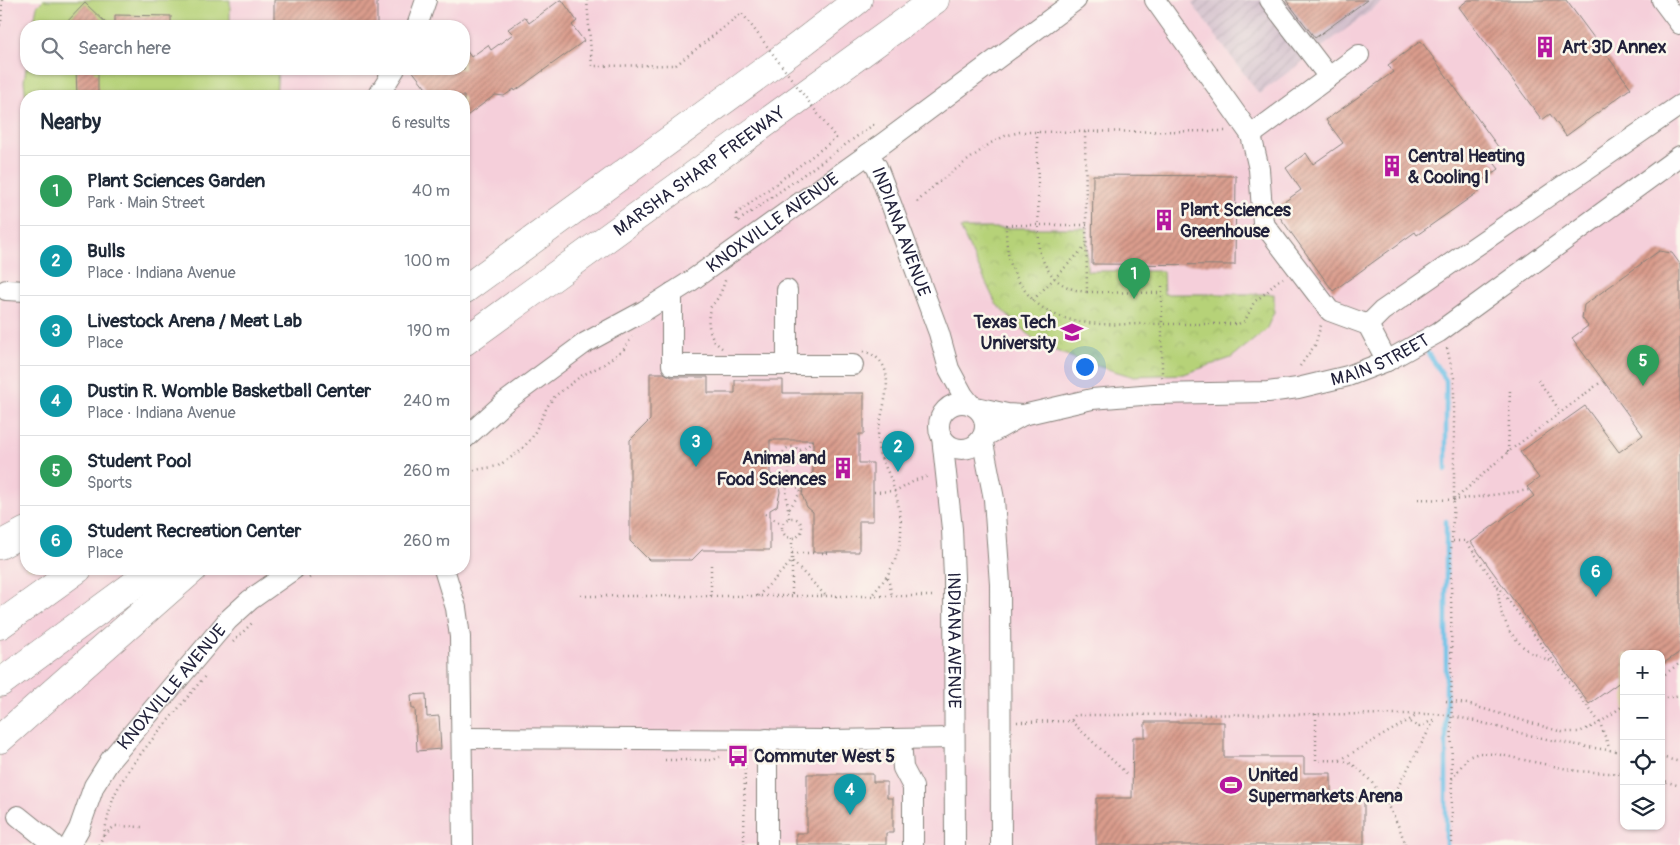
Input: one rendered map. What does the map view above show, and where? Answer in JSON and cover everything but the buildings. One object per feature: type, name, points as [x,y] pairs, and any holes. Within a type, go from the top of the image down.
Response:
[{"type":"highway","points":[[470,285],[797,47],[858,0]]},
{"type":"highway","name":"MARSHA SHARP FREEWAY","points":[[470,338],[935,0]]},
{"type":"highway","points":[[0,545],[20,534]]},
{"type":"highway","points":[[0,626],[70,575]]},
{"type":"highway","points":[[0,683],[147,575]]},
{"type":"highway","points":[[0,739],[186,575]]},
{"type":"street","points":[[418,20],[426,0]]},
{"type":"street","name":"KNOXVILLE AVENUE","points":[[470,434],[505,402],[585,343],[672,293],[868,154],[1076,0]]},
{"type":"street","points":[[1154,0],[1242,133],[1259,169],[1263,223],[1330,311],[1368,325],[1387,361]]},
{"type":"street","points":[[1270,0],[1329,77]]},
{"type":"street","points":[[1662,0],[1680,24]]},
{"type":"street","points":[[1242,133],[1329,77],[1359,55]]},
{"type":"street","points":[[382,90],[391,75]]},
{"type":"street","points":[[1368,325],[1382,311],[1680,105]]},
{"type":"street","name":"INDIANA AVENUE","points":[[868,154],[877,166],[939,333],[949,369],[963,395],[973,406]]},
{"type":"street","name":"MAIN STREET","points":[[982,438],[1023,415],[1092,399],[1122,395],[1234,393],[1298,388],[1348,376],[1387,361],[1439,332],[1680,156]]},
{"type":"street","points":[[6,290],[20,291]]},
{"type":"street","points":[[787,290],[788,365]]},
{"type":"street","points":[[672,293],[672,364],[788,365],[855,358]]},
{"type":"street","name":"INDIANA AVENUE","points":[[941,416],[949,369]]},
{"type":"street","points":[[956,404],[973,406],[982,413],[986,427],[982,438],[974,446],[960,449],[946,443],[939,430],[941,416],[944,411],[956,404]]},
{"type":"street","name":"MAIN STREET","points":[[973,406],[1007,414],[1023,415]]},
{"type":"street","name":"INDIANA AVENUE","points":[[942,437],[952,529],[954,568],[955,845]]},
{"type":"street","points":[[982,438],[994,499],[998,542],[1001,845]]},
{"type":"street","name":"KNOXVILLE AVENUE","points":[[76,840],[94,786],[111,759],[228,620],[250,600],[298,575]]},
{"type":"street","points":[[446,575],[456,608],[460,637],[463,845]]},
{"type":"street","points":[[462,738],[954,738]]},
{"type":"street","points":[[767,739],[767,845]]},
{"type":"street","points":[[901,739],[903,768],[913,787],[914,845]]},
{"type":"street","points":[[18,816],[54,845]]},
{"type":"path","points":[[0,26],[2,0]]},
{"type":"path","points":[[586,0],[592,66],[676,65],[742,13],[836,138],[736,214],[737,222],[873,125],[877,131]]},
{"type":"path","points":[[917,202],[936,184],[991,143],[1005,136],[1020,132],[1242,133]]},
{"type":"path","points":[[1037,132],[1039,250],[1043,264],[1055,278],[1076,291],[1162,293]]},
{"type":"path","points":[[1086,132],[1088,292]]},
{"type":"path","points":[[1087,225],[1006,225],[1007,248],[1011,268],[1016,278],[1033,300],[1049,313],[1075,321],[1089,323],[1238,324],[1245,321],[1254,302],[1276,282],[1288,276]]},
{"type":"path","points":[[1033,300],[1087,245]]},
{"type":"path","points":[[725,350],[713,340],[710,332],[710,307],[716,300],[727,273]]},
{"type":"path","points":[[1162,286],[1162,381]]},
{"type":"path","points":[[470,471],[498,466],[519,452],[532,438],[547,407],[555,396],[581,376],[602,365],[624,349],[634,334],[638,314]]},
{"type":"path","points":[[1300,366],[1315,345],[1322,318]]},
{"type":"path","points":[[1446,344],[1454,378],[1452,845]]},
{"type":"path","points":[[855,358],[871,354],[879,359],[885,369],[887,385],[877,436],[878,446],[881,460],[891,478],[899,504],[902,529],[900,547],[887,577],[871,596]]},
{"type":"path","points":[[1538,380],[1561,412]]},
{"type":"path","points":[[1454,500],[1508,452],[1601,382]]},
{"type":"path","points":[[1508,452],[1510,390]]},
{"type":"path","points":[[784,464],[782,458],[784,449],[791,446],[800,450],[807,447],[813,440]]},
{"type":"path","points":[[764,468],[784,464],[790,467],[796,466],[802,458],[800,450]]},
{"type":"path","points":[[789,518],[786,490],[790,467]]},
{"type":"path","points":[[874,492],[895,491],[916,480],[933,475]]},
{"type":"path","points":[[788,476],[801,491],[788,511]]},
{"type":"path","points":[[1418,500],[1454,500],[1530,490]]},
{"type":"path","points":[[764,514],[782,524]]},
{"type":"path","points":[[789,518],[797,518],[802,525],[800,535],[792,538],[784,535],[782,524],[789,518]]},
{"type":"path","points":[[792,538],[792,596]]},
{"type":"path","points":[[1452,541],[1466,541],[1497,586],[1600,723],[1610,750]]},
{"type":"path","points":[[792,553],[830,553]]},
{"type":"path","points":[[758,596],[792,561]]},
{"type":"path","points":[[792,561],[826,596]]},
{"type":"path","points":[[711,565],[711,596]]},
{"type":"path","points":[[887,577],[892,596]]},
{"type":"path","points":[[1497,586],[1501,612],[1510,632],[1530,652],[1555,663]]},
{"type":"path","points":[[581,596],[934,596]]},
{"type":"path","points":[[232,644],[256,619]]},
{"type":"path","points":[[1665,674],[1680,663]]},
{"type":"path","points":[[99,845],[111,807],[126,774],[207,674]]},
{"type":"path","points":[[1665,698],[1680,695]]},
{"type":"path","points":[[1446,701],[1562,732],[1578,732],[1600,723],[1620,708]]},
{"type":"path","points":[[1316,714],[1316,760],[1348,762],[1371,782],[1393,814],[1405,845]]},
{"type":"path","points":[[1339,761],[1421,714]]},
{"type":"path","points":[[1071,721],[1075,715],[1452,715],[1535,737],[1620,751]]},
{"type":"path","points":[[1388,806],[1435,719],[1419,727],[1408,721]]},
{"type":"path","points":[[1016,722],[1071,721],[1126,773]]},
{"type":"path","points":[[744,845],[745,752]]},
{"type":"path","points":[[1452,780],[1468,757],[1479,753],[1496,754],[1577,771],[1620,774]]},
{"type":"path","points":[[1665,758],[1680,762]]},
{"type":"path","points":[[1665,781],[1680,786]]},
{"type":"path","points":[[103,836],[115,826],[144,827]]},
{"type":"shaded area","name":"Texas Tech University","points":[[0,0],[1680,0],[1680,845],[0,845]]},
{"type":"shaded area","points":[[1198,0],[1385,0],[1259,94],[1192,4]]},
{"type":"green space","points":[[43,0],[230,0],[230,20],[34,20],[37,6]]},
{"type":"green space","points":[[25,75],[278,75],[276,90],[25,90]]},
{"type":"green space","points":[[960,228],[1087,228],[1087,271],[1163,271],[1164,294],[1274,294],[1274,312],[1266,330],[1231,358],[1184,374],[1131,376],[1081,361],[1039,344],[996,304]]},
{"type":"waterway","points":[[1423,346],[1446,380],[1446,470]]},
{"type":"waterway","points":[[1446,521],[1446,845]]},
{"type":"place","name":"Art 3D Annex","points":[[1545,47]]},
{"type":"place","name":"Central Heating & Cooling I","points":[[1392,166]]},
{"type":"place","name":"Plant Sciences Greenhouse","points":[[1164,220]]},
{"type":"place","name":"Plant Sciences Garden","points":[[1134,299]]},
{"type":"place","name":"Texas Tech University","points":[[1072,332]]},
{"type":"place","name":"Student Pool","points":[[1643,386]]},
{"type":"place","name":"Livestock Arena / Meat Lab","points":[[696,467]]},
{"type":"place","name":"Animal and Food Sciences","points":[[843,468]]},
{"type":"place","name":"Bulls","points":[[898,472]]},
{"type":"place","name":"Student Recreation Center","points":[[1596,597]]},
{"type":"place","name":"Commuter West 5","points":[[738,756]]},
{"type":"place","name":"United Supermarkets Arena","points":[[1231,785]]},
{"type":"place","name":"Dustin R. Womble Basketball Center","points":[[850,815]]}]
